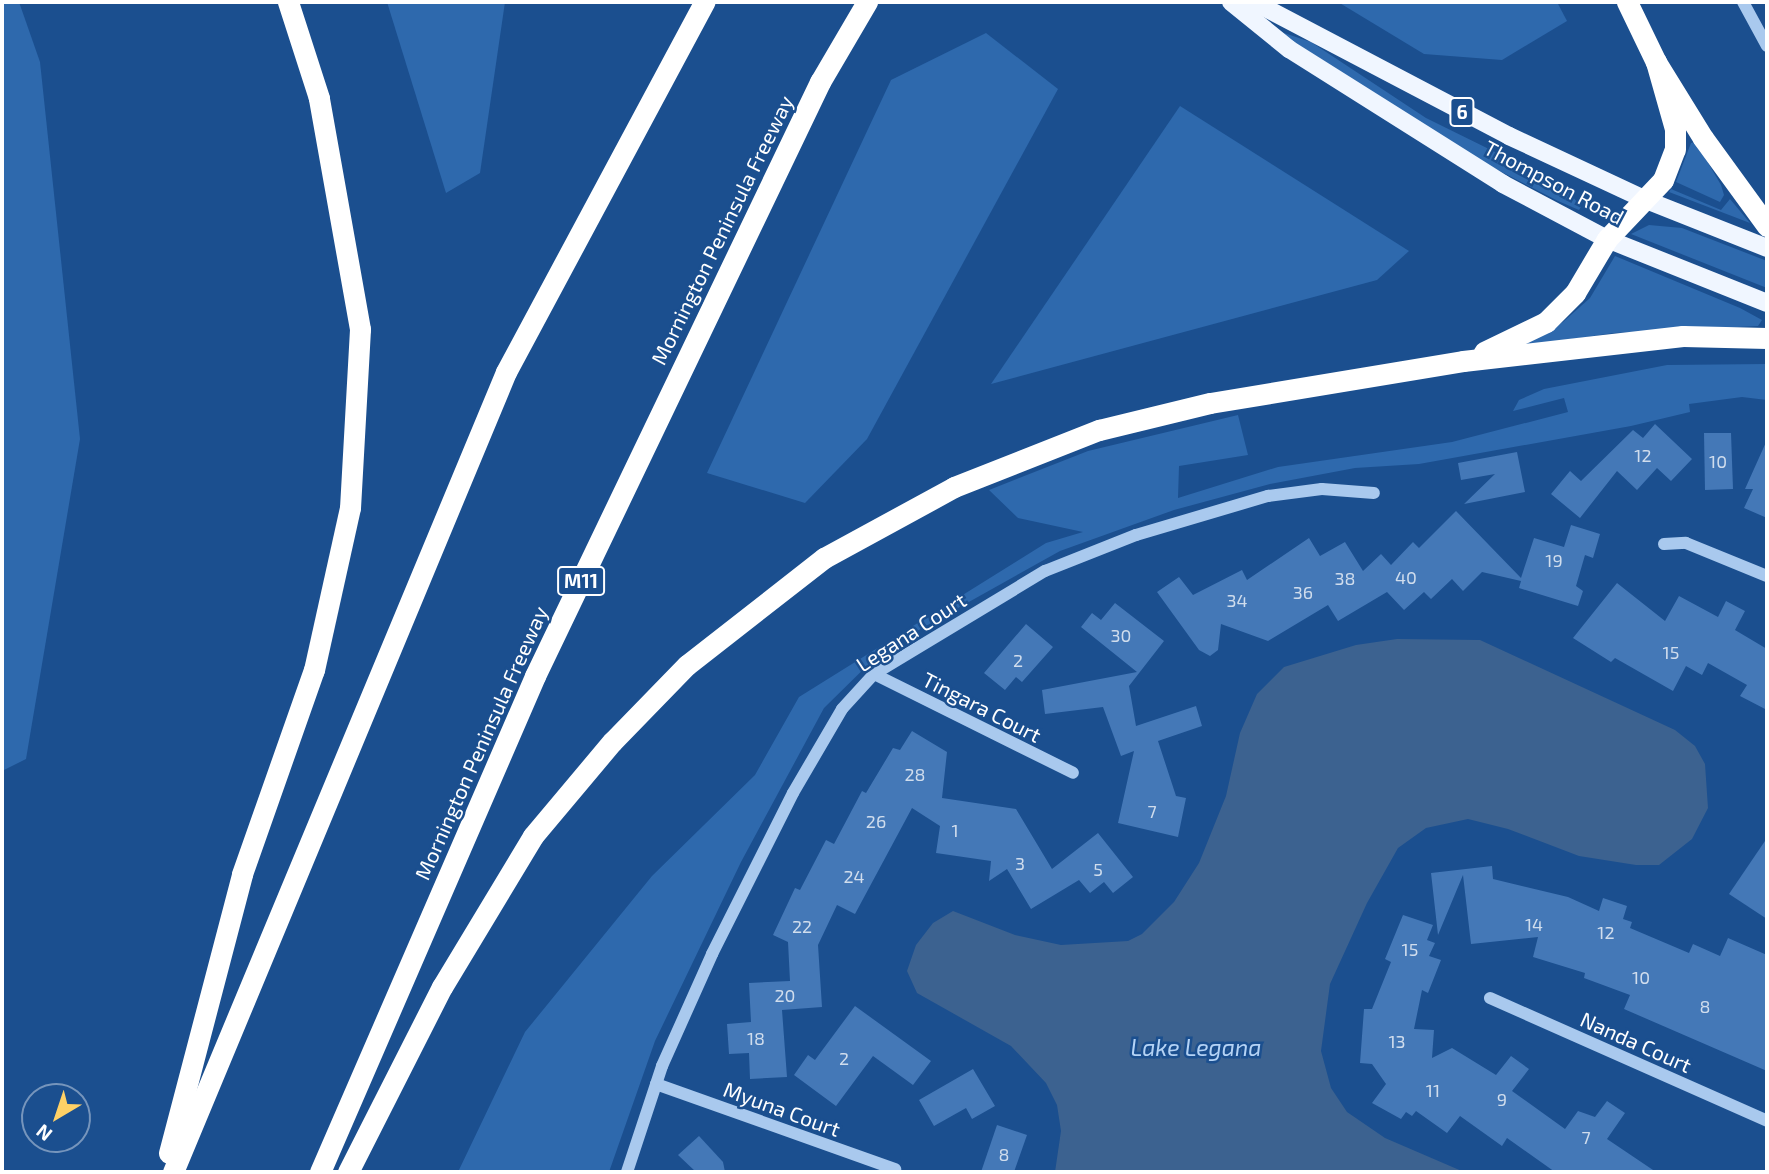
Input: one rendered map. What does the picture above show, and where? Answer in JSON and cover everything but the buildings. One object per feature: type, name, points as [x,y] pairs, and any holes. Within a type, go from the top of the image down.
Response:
[{"type":"highway","points":[[164,1172],[242,874],[314,670],[350,508],[360,329],[319,98],[288,2]]},
{"type":"highway","points":[[173,1172],[506,372],[704,2]]},
{"type":"highway","name":"Mornington Peninsula Freeway","points":[[320,1172],[535,676],[820,82],[867,2]]},
{"type":"highway","points":[[1627,2],[1656,62],[1710,148],[1767,226]]},
{"type":"highway","points":[[1463,361],[1546,323],[1575,293],[1607,239],[1663,180],[1675,149],[1675,129],[1656,62]]},
{"type":"highway","points":[[348,1172],[442,987],[533,836],[612,742],[687,665],[824,558],[954,487],[1099,430],[1210,403],[1463,361],[1683,336],[1767,338]]},
{"type":"main road","name":"Thompson Road","points":[[1231,2],[1289,49],[1401,123],[1607,239],[1767,303]]},
{"type":"main road","name":"Thompson Road","points":[[1254,2],[1509,136],[1646,200],[1767,248]]},
{"type":"street","points":[[1743,2],[1767,46]]},
{"type":"street","name":"Legana Court","points":[[627,1172],[656,1084],[698,981],[793,793],[842,709],[874,674],[1045,571],[1136,535],[1268,496],[1322,489],[1374,493]]},
{"type":"street","points":[[1664,544],[1686,542],[1767,576]]},
{"type":"street","name":"Tingara Court","points":[[874,674],[1073,773]]},
{"type":"street","name":"Nanda Court","points":[[1490,998],[1767,1121]]},
{"type":"street","name":"Myuna Court","points":[[656,1084],[895,1169]]},
{"type":"shaded area","points":[[2,2],[19,2],[40,62],[80,439],[26,759],[2,771]]},
{"type":"shaded area","points":[[387,2],[505,2],[480,173],[446,193]]},
{"type":"shaded area","points":[[1338,2],[1557,2],[1567,21],[1502,60],[1424,54]]},
{"type":"shaded area","points":[[1275,30],[1311,42],[1426,118],[1564,186],[1581,207],[1579,210],[1558,201],[1488,165]]},
{"type":"shaded area","points":[[986,33],[1058,89],[867,439],[805,503],[707,473],[891,80]]},
{"type":"shaded area","points":[[1180,106],[1409,251],[1377,280],[991,384]]},
{"type":"shaded area","points":[[1696,142],[1721,185],[1724,195],[1720,202],[1676,182],[1691,143]]},
{"type":"shaded area","points":[[1671,189],[1721,210],[1730,199],[1750,223],[1669,192]]},
{"type":"shaded area","points":[[1649,225],[1682,228],[1767,261],[1767,288],[1631,234]]},
{"type":"shaded area","points":[[1615,256],[1740,308],[1762,320],[1758,326],[1614,333],[1522,346],[1563,322],[1590,298]]},
{"type":"shaded area","points":[[1767,364],[1767,400],[1742,397],[1689,404],[1690,412],[1631,426],[1419,464],[1355,468],[1270,484],[1174,510],[1060,551],[883,650],[824,708],[741,862],[655,1041],[609,1172],[458,1172],[525,1032],[652,876],[755,775],[799,697],[1046,543],[1083,532],[1018,518],[989,490],[1088,451],[1238,415],[1248,455],[1179,466],[1178,498],[1278,467],[1452,442],[1568,412],[1564,398],[1513,411],[1519,400],[1544,389],[1667,365]]},
{"type":"water","name":"Lake Legana","points":[[1397,639],[1480,640],[1675,730],[1695,746],[1705,764],[1708,808],[1692,839],[1659,865],[1636,865],[1579,856],[1508,829],[1468,819],[1426,828],[1398,848],[1367,903],[1330,984],[1321,1051],[1331,1088],[1347,1112],[1385,1138],[1464,1172],[1055,1172],[1061,1131],[1057,1105],[1046,1083],[1011,1046],[917,993],[907,971],[916,945],[933,923],[953,911],[1015,935],[1061,945],[1128,941],[1142,934],[1174,902],[1199,863],[1226,796],[1240,733],[1257,694],[1284,667],[1356,645]]}]
